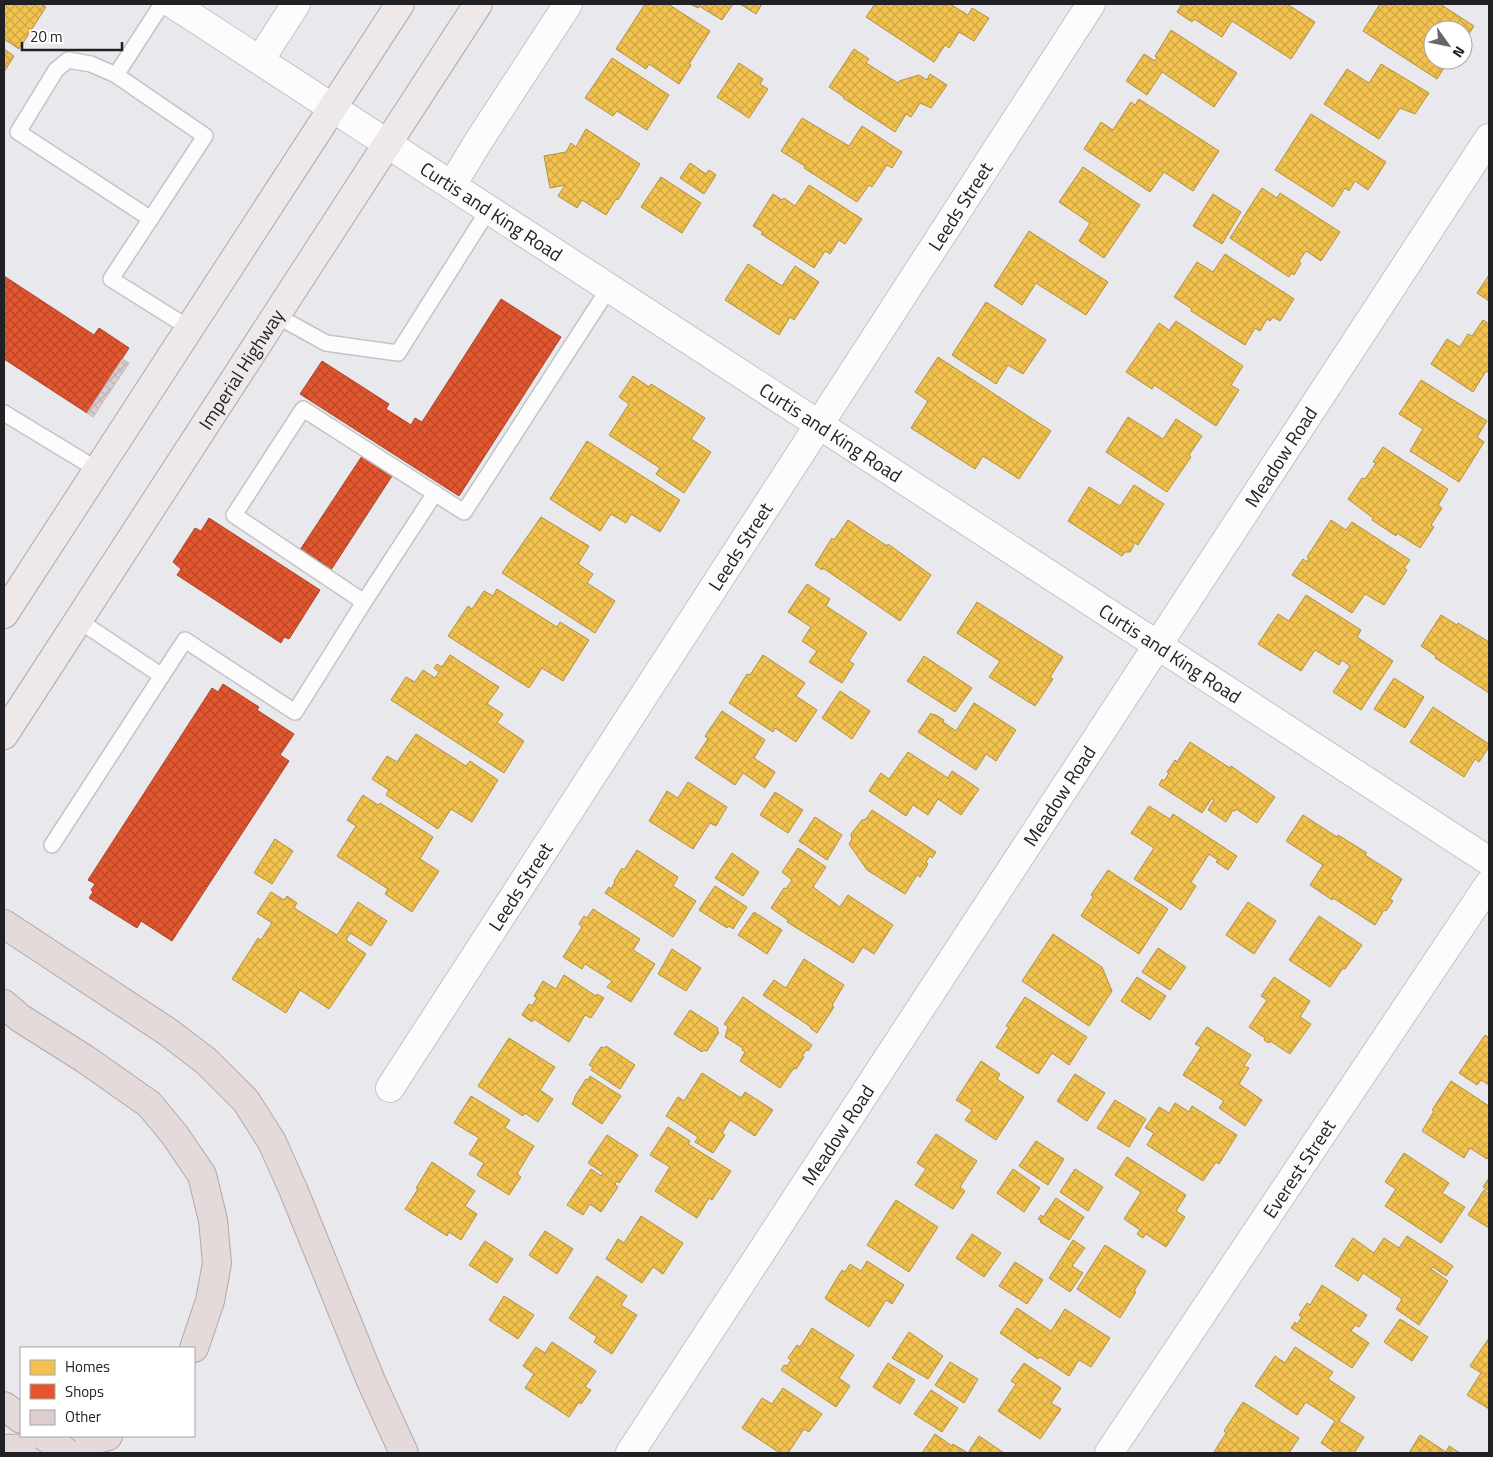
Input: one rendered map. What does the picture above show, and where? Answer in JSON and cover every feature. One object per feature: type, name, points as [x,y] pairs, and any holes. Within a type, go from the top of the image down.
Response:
[{"type":"highway","points":[[4,924],[168,1032],[206,1061],[246,1101],[272,1142],[371,1381],[404,1453]]},
{"type":"highway","points":[[9,1012],[85,1059],[149,1104],[174,1134],[202,1176],[213,1220],[217,1263],[210,1302],[194,1347]]},
{"type":"highway","points":[[4,1406],[20,1418]]},
{"type":"highway","points":[[45,1437],[67,1453]]},
{"type":"highway","points":[[4,1449],[69,1447],[104,1437]]},
{"type":"main road","points":[[4,614],[400,4]]},
{"type":"main road","name":"Imperial Highway","points":[[4,735],[478,4]]},
{"type":"street","name":"Curtis and King Road","points":[[173,4],[1489,861]]},
{"type":"street","points":[[260,60],[296,4]]},
{"type":"street","points":[[452,185],[568,4]]},
{"type":"street","name":"Leeds Street","points":[[390,1088],[1091,4]]},
{"type":"street","name":"Meadow Road","points":[[630,1453],[1489,138]]},
{"type":"street","name":"Everest Street","points":[[1109,1453],[1489,884]]},
{"type":"lane","points":[[116,75],[162,4]]},
{"type":"lane","points":[[151,219],[18,132],[56,70],[68,60],[91,64],[116,75],[205,136],[151,219],[111,279],[190,328]]},
{"type":"lane","points":[[277,316],[326,343],[398,352],[489,209]]},
{"type":"lane","points":[[364,602],[234,515],[303,409],[464,512],[609,288]]},
{"type":"lane","points":[[4,413],[98,470]]},
{"type":"lane","points":[[52,845],[184,640],[295,712],[435,493]]},
{"type":"lane","points":[[78,620],[162,676]]},
{"type":"building: Homes","points":[[4,4],[41,4],[46,7],[19,49],[4,39]]},
{"type":"building: Homes","points":[[645,4],[668,4],[710,31],[679,84],[649,64],[646,69],[616,49]]},
{"type":"building: Homes","points":[[690,4],[733,4],[722,20],[699,6],[698,8]]},
{"type":"building: Homes","points":[[740,4],[762,4],[756,14]]},
{"type":"building: Homes","points":[[875,4],[920,4],[924,7],[926,4],[950,4],[968,15],[972,8],[989,18],[974,41],[959,32],[949,48],[945,45],[934,62],[866,17]]},
{"type":"building: Homes","points":[[1182,4],[1287,4],[1315,22],[1291,59],[1232,21],[1222,37],[1194,19],[1192,22],[1177,12]]},
{"type":"building: Homes","points":[[1380,4],[1440,4],[1465,20],[1423,20],[1423,70],[1363,31]]},
{"type":"building: Homes","points":[[1171,30],[1237,73],[1214,107],[1162,72],[1147,95],[1126,81],[1144,54],[1155,61],[1157,58],[1155,56]]},
{"type":"building: Homes","points":[[4,49],[14,56],[4,72]]},
{"type":"building: Homes","points":[[854,49],[869,59],[866,63],[898,83],[899,81],[919,75],[927,80],[930,74],[947,85],[931,108],[920,103],[911,117],[906,114],[895,132],[829,87]]},
{"type":"building: Homes","points":[[612,58],[669,95],[647,130],[617,111],[613,116],[585,98]]},
{"type":"building: Homes","points":[[739,63],[763,79],[760,84],[768,89],[749,118],[717,97]]},
{"type":"building: Homes","points":[[1381,64],[1429,93],[1415,114],[1400,108],[1379,139],[1324,104],[1347,69],[1369,83]]},
{"type":"building: Homes","points":[[1423,70],[1443,70],[1437,79]]},
{"type":"building: Homes","points":[[1139,99],[1219,151],[1193,191],[1164,172],[1150,192],[1084,149],[1101,122],[1113,130],[1131,102],[1135,105]]},
{"type":"building: Homes","points":[[1311,114],[1386,162],[1368,190],[1355,181],[1349,191],[1345,188],[1333,207],[1275,170]]},
{"type":"building: Homes","points":[[802,118],[849,146],[862,126],[902,152],[892,168],[887,165],[872,187],[869,185],[857,202],[781,151]]},
{"type":"building: Homes","points":[[586,129],[640,164],[618,200],[616,199],[606,215],[582,200],[577,208],[558,196],[565,185],[550,188],[544,156],[566,152],[571,143],[576,147]]},
{"type":"building: Homes","points":[[690,163],[706,174],[709,170],[716,175],[704,194],[680,178]]},
{"type":"building: Homes","points":[[1083,167],[1140,205],[1104,258],[1079,241],[1090,223],[1059,202]]},
{"type":"building: Homes","points":[[661,177],[701,203],[682,233],[641,207]]},
{"type":"building: Homes","points":[[809,185],[862,219],[845,244],[839,240],[830,254],[825,251],[814,268],[761,234],[763,232],[753,226],[773,194],[782,200],[784,198],[795,206]]},
{"type":"building: Homes","points":[[1262,188],[1277,198],[1280,193],[1340,232],[1321,261],[1306,251],[1299,261],[1301,263],[1294,275],[1291,273],[1289,277],[1230,238]]},
{"type":"building: Homes","points":[[1213,194],[1241,212],[1222,244],[1193,226]]},
{"type":"building: Homes","points":[[1029,231],[1108,282],[1086,315],[1036,283],[1022,305],[994,286]]},
{"type":"building: Homes","points":[[1225,254],[1294,299],[1280,321],[1273,317],[1270,321],[1267,319],[1260,331],[1255,328],[1245,345],[1191,311],[1192,309],[1174,297],[1197,262],[1213,272]]},
{"type":"building: Homes","points":[[748,264],[782,286],[795,266],[819,282],[794,320],[790,317],[779,335],[725,300]]},
{"type":"building: Homes","points":[[1489,275],[1489,301],[1477,293]]},
{"type":"building: Homes","points":[[986,302],[1046,340],[1023,374],[1008,365],[996,384],[952,355]]},
{"type":"building: Homes","points":[[1483,320],[1489,324],[1489,373],[1486,371],[1473,392],[1431,364],[1447,339],[1460,347],[1468,334],[1472,336]]},
{"type":"building: Homes","points":[[1176,321],[1243,366],[1231,385],[1239,390],[1216,426],[1154,385],[1152,389],[1126,372],[1159,323],[1169,330]]},
{"type":"building: Homes","points":[[938,357],[1051,431],[1019,479],[983,456],[975,469],[911,428],[928,401],[915,392]]},
{"type":"building: Homes","points":[[633,376],[649,387],[651,384],[705,418],[691,439],[711,452],[684,493],[656,474],[660,468],[609,435],[629,404],[619,397]]},
{"type":"building: Homes","points":[[1421,380],[1487,421],[1477,437],[1484,442],[1459,482],[1410,451],[1423,429],[1399,414]]},
{"type":"building: Homes","points":[[1128,417],[1163,439],[1176,419],[1202,436],[1189,455],[1191,457],[1167,492],[1106,452]]},
{"type":"building: Homes","points":[[587,441],[680,500],[660,532],[631,514],[626,523],[611,514],[600,531],[550,499]]},
{"type":"building: Homes","points":[[1383,447],[1448,489],[1438,505],[1442,508],[1431,525],[1434,527],[1420,548],[1397,533],[1396,536],[1372,520],[1373,518],[1348,499],[1362,478],[1365,479],[1376,463],[1373,462]]},
{"type":"building: Homes","points":[[1134,485],[1164,504],[1138,545],[1132,541],[1134,545],[1130,552],[1125,552],[1122,556],[1068,521],[1089,487],[1120,506]]},
{"type":"building: Homes","points":[[541,517],[589,546],[578,564],[593,574],[587,583],[615,601],[595,633],[502,573]]},
{"type":"building: Homes","points":[[848,520],[887,546],[888,544],[931,575],[900,621],[823,568],[822,570],[815,565],[832,538],[834,540]]},
{"type":"building: Homes","points":[[1331,520],[1346,530],[1352,522],[1410,560],[1404,568],[1407,570],[1384,605],[1365,594],[1352,613],[1292,575],[1303,559],[1307,562],[1309,558],[1307,557]]},
{"type":"building: Homes","points":[[807,584],[830,599],[826,606],[867,633],[849,661],[854,664],[842,683],[809,662],[817,651],[802,641],[811,627],[788,612]]},
{"type":"building: Homes","points":[[497,589],[557,627],[560,622],[589,640],[563,681],[542,668],[529,688],[448,636],[468,606],[472,609],[484,591],[493,596]]},
{"type":"building: Homes","points":[[1306,595],[1361,630],[1357,637],[1393,661],[1361,710],[1333,692],[1350,666],[1342,660],[1339,665],[1315,650],[1301,671],[1258,644],[1278,614],[1289,621]]},
{"type":"building: Homes","points":[[977,602],[1063,657],[1050,677],[1053,679],[1035,706],[989,677],[1000,661],[957,633]]},
{"type":"building: Homes","points":[[1441,615],[1489,642],[1489,693],[1435,658],[1436,656],[1421,646]]},
{"type":"building: Homes","points":[[450,655],[499,687],[487,704],[503,714],[497,723],[524,741],[504,773],[391,700],[406,677],[415,682],[423,670],[435,678],[439,672],[434,668],[437,664],[442,667]]},
{"type":"building: Homes","points":[[763,655],[805,683],[796,696],[817,710],[796,742],[775,728],[773,732],[729,703],[747,674],[750,675]]},
{"type":"building: Homes","points":[[924,656],[972,688],[955,712],[907,681]]},
{"type":"building: Homes","points":[[1394,678],[1424,697],[1405,728],[1374,709]]},
{"type":"building: Homes","points":[[840,691],[870,711],[852,739],[822,718]]},
{"type":"building: Homes","points":[[974,703],[1016,730],[996,761],[986,754],[976,770],[918,732],[931,713],[944,720],[943,722],[956,731]]},
{"type":"building: Homes","points":[[1433,707],[1489,744],[1479,762],[1475,759],[1464,777],[1410,742]]},
{"type":"building: Homes","points":[[722,711],[765,740],[754,758],[775,772],[765,788],[743,773],[735,785],[695,758],[708,739],[705,736]]},
{"type":"building: Homes","points":[[416,734],[466,766],[470,761],[498,780],[472,822],[451,809],[438,829],[386,795],[389,790],[372,779],[387,756],[397,762]]},
{"type":"building: Homes","points":[[1190,742],[1230,768],[1231,766],[1275,797],[1257,823],[1236,809],[1235,811],[1233,810],[1226,822],[1208,810],[1214,800],[1212,798],[1202,813],[1159,785],[1162,779],[1164,781],[1169,773],[1167,772],[1175,760],[1177,762]]},
{"type":"building: Homes","points":[[908,752],[948,778],[952,771],[979,789],[961,815],[938,799],[928,815],[913,805],[906,816],[869,791],[881,773],[889,779]]},
{"type":"building: Homes","points":[[688,782],[727,807],[716,826],[710,823],[693,849],[649,821],[667,791],[678,798]]},
{"type":"building: Homes","points":[[775,792],[803,810],[788,833],[760,815]]},
{"type":"building: Homes","points":[[363,795],[378,805],[380,803],[433,837],[420,859],[439,871],[412,912],[385,894],[388,889],[337,856],[356,826],[347,820]]},
{"type":"building: Homes","points":[[1149,806],[1170,819],[1173,814],[1237,856],[1228,870],[1216,862],[1218,860],[1209,854],[1191,882],[1196,886],[1181,910],[1134,879],[1154,848],[1131,833]]},
{"type":"building: Homes","points":[[872,810],[936,852],[932,858],[930,856],[926,862],[928,864],[920,877],[917,875],[905,894],[867,870],[849,844],[852,839],[851,834]]},
{"type":"building: Homes","points":[[1303,815],[1337,837],[1338,835],[1367,853],[1365,855],[1402,879],[1390,899],[1393,901],[1386,911],[1384,910],[1375,925],[1310,885],[1323,865],[1286,841]]},
{"type":"building: Homes","points":[[815,817],[842,835],[827,860],[799,841]]},
{"type":"building: Homes","points":[[275,839],[293,851],[272,884],[254,873]]},
{"type":"building: Homes","points":[[798,848],[826,867],[813,887],[840,907],[848,895],[893,925],[874,954],[863,947],[853,963],[787,922],[788,920],[771,908],[784,888],[786,889],[792,880],[782,872]]},
{"type":"building: Homes","points":[[637,850],[678,877],[673,886],[696,901],[673,937],[605,893],[609,887],[611,889],[622,868],[624,870]]},
{"type":"building: Homes","points":[[732,853],[759,872],[743,896],[715,878]]},
{"type":"building: Homes","points":[[1108,870],[1168,909],[1139,954],[1081,916],[1093,897],[1091,895]]},
{"type":"building: Homes","points":[[715,886],[747,907],[733,929],[729,926],[727,928],[699,910]]},
{"type":"building: Homes","points":[[271,892],[284,900],[287,896],[297,903],[294,908],[337,935],[358,902],[387,921],[371,946],[350,933],[346,940],[366,954],[329,1009],[300,990],[286,1013],[232,979],[258,938],[261,940],[272,923],[257,913]]},
{"type":"building: Homes","points":[[1248,902],[1276,921],[1254,954],[1226,935]]},
{"type":"building: Homes","points":[[593,909],[640,939],[633,950],[655,964],[631,1002],[607,987],[612,981],[585,964],[582,969],[563,957],[582,927],[579,924],[584,916],[587,918]]},
{"type":"building: Homes","points":[[754,912],[782,930],[767,954],[738,935]]},
{"type":"building: Homes","points":[[1319,916],[1362,945],[1330,987],[1289,960]]},
{"type":"building: Homes","points":[[1053,934],[1102,967],[1112,991],[1089,1026],[1022,981]]},
{"type":"building: Homes","points":[[1158,948],[1186,967],[1170,990],[1142,972]]},
{"type":"building: Homes","points":[[672,949],[701,968],[686,991],[658,974]]},
{"type":"building: Homes","points":[[804,959],[844,985],[832,1005],[834,1007],[817,1033],[763,995],[774,980],[786,988]]},
{"type":"building: Homes","points":[[564,975],[596,996],[597,994],[604,998],[591,1018],[585,1015],[569,1042],[534,1019],[532,1022],[522,1015],[529,1004],[532,1006],[537,998],[534,996],[543,981],[556,989]]},
{"type":"building: Homes","points":[[1137,977],[1166,996],[1150,1020],[1121,1001]]},
{"type":"building: Homes","points":[[1274,977],[1310,1001],[1300,1017],[1311,1024],[1290,1054],[1270,1041],[1269,1043],[1264,1040],[1265,1038],[1249,1027],[1267,1000],[1261,996]]},
{"type":"building: Homes","points":[[743,997],[812,1045],[808,1051],[807,1049],[796,1069],[794,1068],[780,1088],[740,1061],[745,1052],[742,1050],[743,1048],[725,1037],[728,1027],[724,1024]]},
{"type":"building: Homes","points":[[1025,997],[1087,1037],[1069,1065],[1052,1053],[1038,1074],[996,1047],[1009,1027],[1006,1026]]},
{"type":"building: Homes","points":[[690,1010],[718,1028],[717,1031],[719,1032],[707,1051],[704,1050],[702,1052],[674,1034]]},
{"type":"building: Homes","points":[[1207,1027],[1251,1055],[1244,1066],[1249,1068],[1239,1084],[1262,1100],[1245,1126],[1219,1108],[1224,1101],[1183,1075],[1201,1047],[1195,1044]]},
{"type":"building: Homes","points":[[1485,1035],[1489,1038],[1489,1085],[1481,1080],[1477,1085],[1459,1073]]},
{"type":"building: Homes","points":[[509,1038],[555,1067],[540,1090],[553,1099],[538,1122],[525,1113],[523,1116],[478,1086]]},
{"type":"building: Homes","points":[[606,1046],[635,1065],[620,1089],[591,1070],[593,1067],[589,1065],[601,1047],[604,1048]]},
{"type":"building: Homes","points":[[981,1061],[1000,1074],[997,1079],[1024,1097],[996,1140],[965,1120],[972,1110],[956,1100]]},
{"type":"building: Homes","points":[[702,1073],[741,1098],[745,1092],[773,1110],[755,1136],[730,1120],[722,1133],[725,1135],[713,1153],[695,1142],[698,1137],[666,1116],[678,1097],[684,1101]]},
{"type":"building: Homes","points":[[1075,1074],[1105,1093],[1087,1121],[1057,1101]]},
{"type":"building: Homes","points":[[590,1076],[621,1096],[602,1124],[572,1104],[586,1079],[588,1080]]},
{"type":"building: Homes","points":[[1451,1081],[1489,1106],[1489,1156],[1487,1159],[1470,1148],[1464,1158],[1422,1131],[1434,1111],[1432,1110]]},
{"type":"building: Homes","points":[[471,1096],[510,1120],[505,1128],[534,1146],[517,1174],[521,1177],[509,1195],[477,1175],[484,1163],[469,1154],[479,1138],[454,1123]]},
{"type":"building: Homes","points":[[1115,1100],[1146,1119],[1129,1147],[1097,1128]]},
{"type":"building: Homes","points":[[1175,1103],[1189,1112],[1192,1106],[1237,1135],[1219,1164],[1216,1162],[1203,1181],[1147,1145],[1154,1133],[1145,1128],[1159,1107],[1169,1113]]},
{"type":"building: Homes","points":[[668,1127],[690,1141],[688,1144],[731,1171],[712,1200],[709,1198],[697,1218],[655,1191],[670,1167],[650,1155]]},
{"type":"building: Homes","points":[[936,1134],[977,1161],[960,1187],[965,1191],[953,1209],[915,1185],[926,1169],[917,1163]]},
{"type":"building: Homes","points":[[607,1135],[638,1155],[619,1183],[617,1181],[615,1184],[618,1187],[601,1212],[590,1204],[583,1215],[567,1205],[591,1169],[601,1176],[603,1173],[588,1163]]},
{"type":"building: Homes","points":[[1036,1141],[1064,1159],[1048,1185],[1019,1166]]},
{"type":"building: Homes","points":[[1404,1153],[1449,1183],[1442,1193],[1465,1207],[1441,1243],[1385,1206],[1396,1189],[1385,1182]]},
{"type":"building: Homes","points":[[1127,1157],[1186,1195],[1176,1211],[1185,1217],[1166,1247],[1146,1234],[1143,1238],[1137,1234],[1140,1230],[1124,1219],[1141,1192],[1115,1175]]},
{"type":"building: Homes","points":[[432,1162],[475,1191],[465,1206],[477,1214],[461,1240],[449,1232],[447,1236],[405,1209]]},
{"type":"building: Homes","points":[[1013,1169],[1040,1188],[1024,1212],[997,1193]]},
{"type":"building: Homes","points":[[1075,1169],[1103,1187],[1088,1211],[1060,1192]]},
{"type":"building: Homes","points":[[1489,1178],[1489,1191],[1483,1187]]},
{"type":"building: Homes","points":[[1484,1190],[1489,1194],[1489,1228],[1468,1215]]},
{"type":"building: Homes","points":[[1056,1198],[1084,1217],[1069,1240],[1038,1219],[1041,1215],[1043,1217]]},
{"type":"building: Homes","points":[[896,1200],[938,1227],[909,1272],[867,1245]]},
{"type":"building: Homes","points":[[641,1216],[683,1243],[663,1274],[653,1267],[642,1283],[606,1259],[618,1239],[624,1243]]},
{"type":"building: Homes","points":[[545,1231],[573,1249],[557,1274],[529,1255]]},
{"type":"building: Homes","points":[[972,1234],[1001,1253],[984,1277],[956,1258]]},
{"type":"building: Homes","points":[[1407,1236],[1453,1266],[1446,1276],[1433,1267],[1431,1269],[1448,1281],[1419,1325],[1396,1309],[1402,1299],[1363,1273],[1358,1281],[1335,1266],[1353,1238],[1374,1253],[1384,1238],[1399,1248]]},
{"type":"building: Homes","points":[[1073,1240],[1085,1248],[1072,1266],[1083,1273],[1070,1292],[1049,1278]]},
{"type":"building: Homes","points":[[485,1241],[513,1259],[497,1283],[469,1265]]},
{"type":"building: Homes","points":[[1105,1245],[1146,1271],[1120,1318],[1077,1289]]},
{"type":"building: Homes","points":[[867,1261],[904,1285],[892,1304],[886,1300],[869,1327],[825,1298],[842,1270],[845,1272],[850,1264],[861,1271]]},
{"type":"building: Homes","points":[[1015,1262],[1043,1280],[1027,1304],[999,1286]]},
{"type":"building: Homes","points":[[597,1276],[627,1296],[621,1305],[637,1315],[612,1354],[594,1342],[597,1337],[569,1318]]},
{"type":"building: Homes","points":[[1322,1285],[1367,1315],[1359,1327],[1355,1325],[1351,1331],[1369,1343],[1352,1368],[1291,1328],[1295,1322],[1297,1324],[1302,1317],[1299,1315],[1307,1303],[1310,1305]]},
{"type":"building: Homes","points":[[504,1296],[534,1315],[518,1339],[489,1320]]},
{"type":"building: Homes","points":[[1017,1308],[1051,1331],[1065,1309],[1110,1338],[1091,1367],[1079,1360],[1069,1376],[1040,1357],[1038,1359],[1000,1333]]},
{"type":"building: Homes","points":[[1400,1319],[1428,1337],[1412,1361],[1384,1342]]},
{"type":"building: Homes","points":[[812,1328],[854,1355],[839,1378],[850,1386],[836,1407],[781,1370],[784,1365],[787,1366],[791,1360],[788,1358],[797,1345],[800,1347]]},
{"type":"building: Homes","points":[[909,1332],[943,1356],[928,1379],[892,1358]]},
{"type":"building: Homes","points":[[1489,1338],[1489,1409],[1467,1395],[1481,1373],[1470,1366]]},
{"type":"building: Homes","points":[[552,1342],[596,1371],[585,1387],[591,1390],[581,1404],[579,1402],[569,1417],[525,1388],[534,1374],[523,1366],[536,1347],[545,1353]]},
{"type":"building: Homes","points":[[1295,1347],[1333,1372],[1328,1379],[1355,1397],[1339,1421],[1364,1437],[1354,1453],[1336,1453],[1321,1443],[1335,1421],[1306,1402],[1297,1415],[1255,1386],[1275,1356],[1285,1363]]},
{"type":"building: Homes","points":[[950,1362],[978,1379],[964,1403],[935,1385]]},
{"type":"building: Homes","points":[[888,1363],[915,1380],[900,1404],[873,1387]]},
{"type":"building: Homes","points":[[1024,1363],[1061,1388],[1051,1403],[1061,1409],[1040,1439],[998,1411],[1016,1384],[1011,1381]]},
{"type":"building: Homes","points":[[783,1388],[822,1414],[809,1432],[804,1429],[788,1453],[780,1453],[742,1428],[762,1398],[772,1404]]},
{"type":"building: Homes","points":[[931,1390],[958,1408],[942,1432],[914,1414]]},
{"type":"building: Homes","points":[[1243,1402],[1299,1438],[1289,1453],[1214,1452],[1226,1433],[1224,1431]]},
{"type":"building: Homes","points":[[935,1434],[952,1446],[953,1444],[968,1453],[922,1453]]},
{"type":"building: Homes","points":[[1420,1435],[1446,1452],[1449,1446],[1460,1453],[1409,1453]]},
{"type":"building: Homes","points":[[979,1436],[1004,1453],[968,1453]]},
{"type":"building: Shops","points":[[4,276],[94,335],[99,328],[129,348],[87,413],[4,359]]},
{"type":"building: Shops","points":[[501,299],[561,337],[459,496],[300,394],[322,361],[389,404],[386,409],[411,425],[415,418],[422,422]]},
{"type":"building: Shops","points":[[362,456],[392,476],[329,573],[298,553]]},
{"type":"building: Shops","points":[[209,518],[320,590],[289,639],[284,637],[281,643],[177,575],[181,569],[173,562],[195,528],[201,531]]},
{"type":"building: Shops","points":[[223,684],[259,707],[257,710],[294,734],[280,755],[289,761],[172,941],[141,921],[137,928],[89,898],[95,884],[88,880],[212,688],[218,692]]},
{"type":"building: Other","points":[[122,359],[129,363],[93,417],[87,413]]}]
